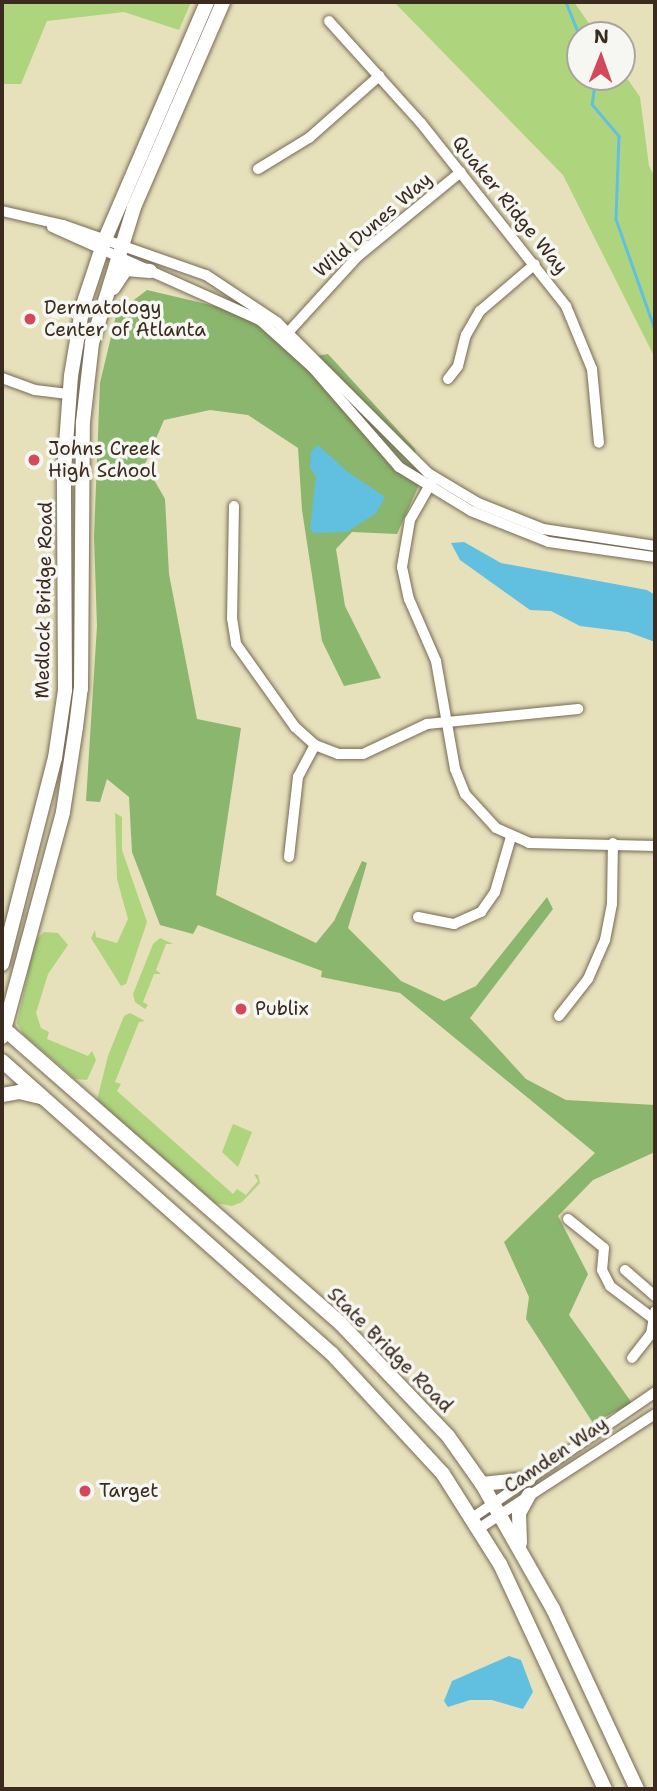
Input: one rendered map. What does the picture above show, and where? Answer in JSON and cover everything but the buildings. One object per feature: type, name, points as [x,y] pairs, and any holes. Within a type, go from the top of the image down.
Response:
[{"type":"highway","name":"Medlock Bridge Road","points":[[2,964],[55,758],[65,690],[64,471],[70,394],[83,305],[103,244],[207,2]]},
{"type":"highway","name":"Medlock Bridge Road","points":[[3,1031],[63,812],[76,727],[86,390],[92,342],[118,249],[223,2]]},
{"type":"highway","name":"Medlock Bridge Road","points":[[86,390],[117,276],[126,269],[150,271]]},
{"type":"highway","name":"State Bridge Road","points":[[3,1031],[340,1323],[410,1391],[482,1484],[520,1548],[637,1789]]},
{"type":"highway","points":[[2,1061],[332,1354],[402,1426],[475,1523],[500,1564],[605,1789]]},
{"type":"highway","points":[[2,1095],[19,1092],[43,1098]]},
{"type":"highway","points":[[482,1484],[529,1479]]},
{"type":"highway","points":[[520,1548],[518,1521],[528,1495]]},
{"type":"street","name":"Quaker Ridge Way","points":[[328,21],[461,172],[566,306],[586,348],[597,392],[599,443]]},
{"type":"street","points":[[258,169],[309,138],[379,76]]},
{"type":"street","name":"Wild Dunes Way","points":[[285,336],[357,257],[461,172]]},
{"type":"street","points":[[2,211],[32,218],[118,249],[206,275],[285,336],[432,482],[498,525],[549,542],[655,558]]},
{"type":"street","points":[[118,249],[150,271],[233,306],[285,336],[399,467],[543,529],[655,545]]},
{"type":"street","points":[[448,379],[458,366],[466,335],[480,311],[535,264]]},
{"type":"street","points":[[2,378],[35,390],[70,394]]},
{"type":"street","points":[[432,482],[410,520],[402,567],[409,599],[436,662],[455,769],[465,794],[485,819],[511,837],[549,846],[613,843],[655,846]]},
{"type":"street","points":[[234,506],[232,618],[236,644],[295,727],[315,745],[338,754],[363,754],[415,728],[447,722],[578,709]]},
{"type":"street","points":[[289,857],[298,777],[315,745]]},
{"type":"street","points":[[418,917],[454,923],[481,912],[495,892],[511,837]]},
{"type":"street","points":[[559,1016],[587,979],[605,940],[612,904],[613,843]]},
{"type":"street","points":[[568,1219],[604,1248],[602,1270],[610,1286],[654,1317],[651,1334],[632,1357]]},
{"type":"street","points":[[625,1270],[655,1296]]},
{"type":"street","name":"Camden Way","points":[[497,1510],[529,1479],[655,1392]]},
{"type":"street","name":"Camden Way","points":[[497,1510],[528,1495],[655,1414]]},
{"type":"street","points":[[475,1523],[497,1510]]},
{"type":"green space","points":[[2,2],[191,2],[179,30],[124,12],[47,21],[21,84],[2,84]]},
{"type":"green space","points":[[394,2],[574,2],[587,21],[566,21],[566,91],[636,91],[640,97],[649,166],[655,177],[655,358],[563,175]]},
{"type":"green space","points":[[147,290],[232,310],[267,331],[298,359],[328,354],[415,449],[419,485],[397,534],[352,532],[336,549],[345,606],[381,678],[344,686],[322,641],[302,510],[298,448],[248,415],[210,410],[164,420],[145,464],[165,499],[169,574],[197,719],[241,728],[216,895],[316,943],[334,921],[362,861],[367,863],[348,928],[401,981],[444,1001],[476,986],[547,897],[553,909],[470,1018],[526,1079],[566,1100],[655,1105],[655,1152],[593,1180],[558,1216],[588,1274],[569,1315],[632,1403],[593,1423],[526,1319],[529,1297],[504,1242],[595,1153],[400,993],[321,977],[322,971],[198,925],[193,934],[160,925],[132,852],[129,797],[107,779],[100,802],[86,801],[97,626],[94,537],[100,383],[120,299],[126,306]]},
{"type":"green space","points":[[115,813],[122,817],[122,850],[147,922],[126,984],[121,986],[91,938],[95,930],[96,937],[117,943],[128,919],[117,879]]},
{"type":"green space","points":[[44,932],[58,933],[68,945],[48,974],[36,1013],[41,1028],[49,1032],[47,1039],[88,1056],[92,1051],[96,1060],[87,1080],[75,1079],[23,1034],[17,1023],[35,941]]},
{"type":"green space","points":[[160,938],[173,944],[166,944],[156,970],[161,974],[154,974],[143,1002],[148,1005],[145,1009],[135,1002],[133,994],[153,944]]},
{"type":"green space","points":[[130,1013],[145,1021],[139,1022],[115,1082],[121,1084],[117,1091],[233,1194],[237,1189],[246,1195],[258,1181],[254,1174],[258,1175],[260,1183],[242,1202],[232,1206],[215,1203],[97,1100],[108,1056],[124,1016]]},
{"type":"green space","points":[[233,1124],[252,1132],[238,1167],[222,1152]]},
{"type":"water","points":[[318,445],[349,473],[385,497],[376,513],[347,532],[314,533],[310,529],[316,476],[310,468],[311,451]]},
{"type":"water","points":[[464,542],[501,563],[647,590],[655,595],[655,642],[628,632],[580,626],[551,611],[530,610],[460,560],[451,543]]},
{"type":"water","points":[[509,1656],[521,1660],[533,1692],[523,1709],[492,1700],[470,1700],[448,1707],[444,1701],[452,1681]]},
{"type":"waterway","points":[[566,2],[574,21]]},
{"type":"waterway","points":[[594,91],[592,104],[619,136],[616,219],[655,330]]},
{"type":"place","name":"Dermatology Center of Atlanta","points":[[30,319]]},
{"type":"place","name":"Johns Creek High School","points":[[34,460]]},
{"type":"place","name":"Publix","points":[[241,1009]]},
{"type":"place","name":"Target","points":[[85,1491]]}]
